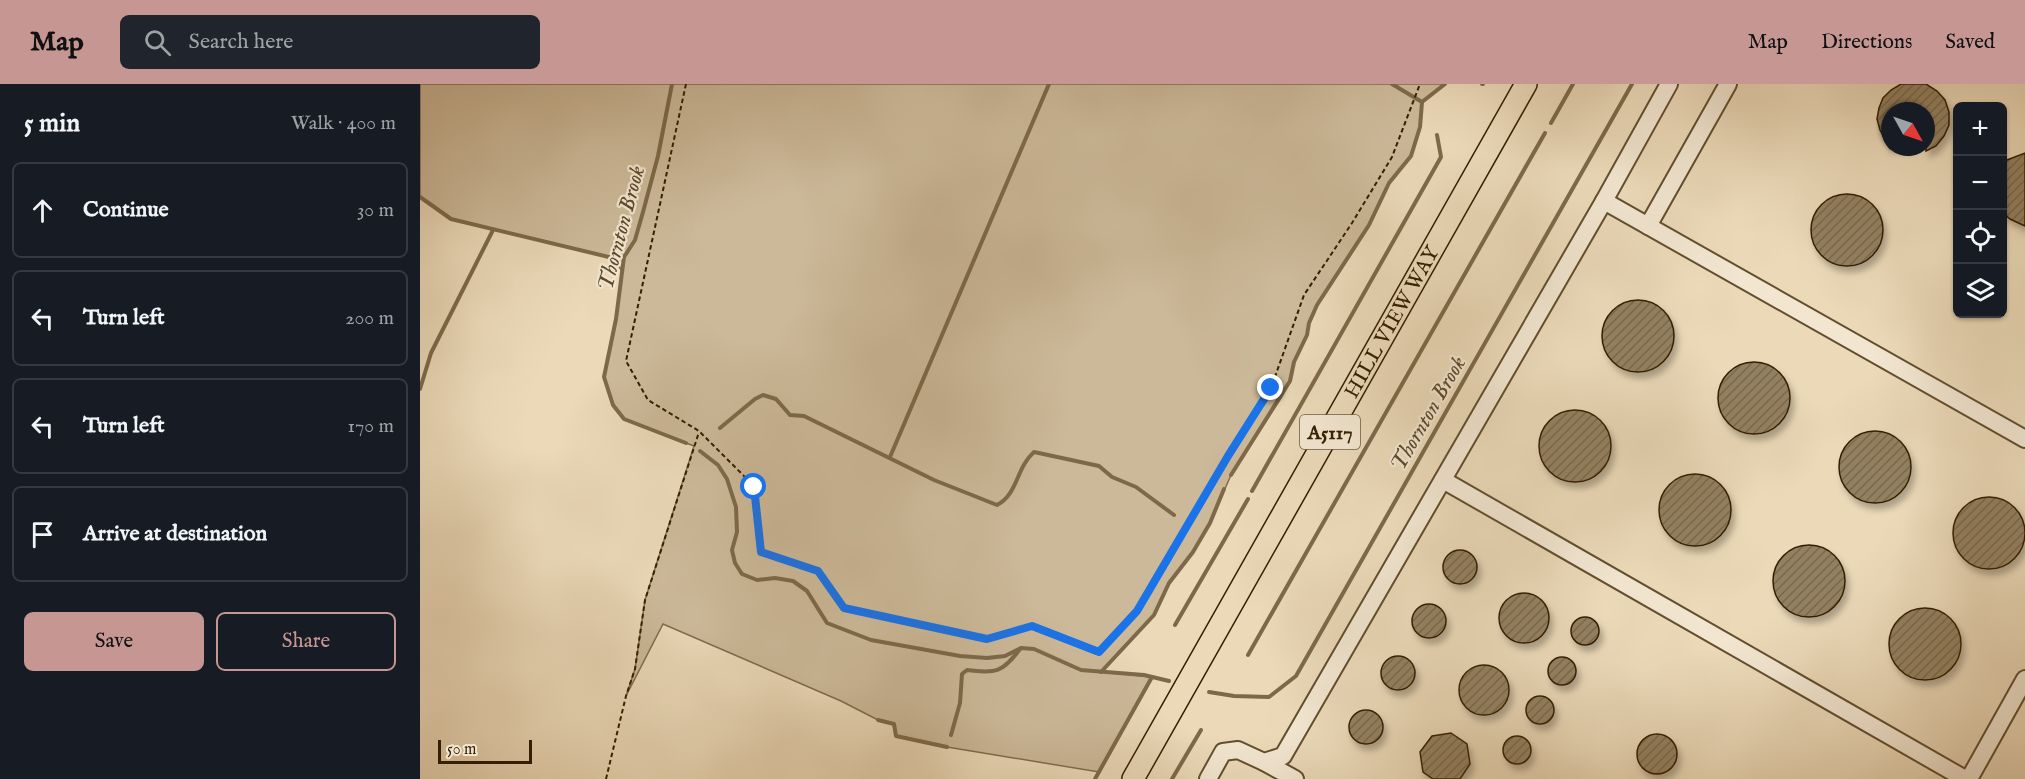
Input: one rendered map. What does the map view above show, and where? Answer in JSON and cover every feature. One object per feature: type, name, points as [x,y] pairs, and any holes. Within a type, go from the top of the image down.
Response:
[{"type":"main road","name":"HILL VIEW WAY","points":[[1133,779],[1526,84]]},
{"type":"lane","points":[[1264,762],[1283,756],[1604,201],[1669,84]]},
{"type":"lane","points":[[1648,226],[1728,84]]},
{"type":"lane","points":[[1604,201],[2025,439]]},
{"type":"lane","points":[[1443,480],[1967,779],[2025,680]]},
{"type":"lane","points":[[1208,779],[1223,752],[1238,750],[1295,779]]},
{"type":"path","points":[[686,84],[626,362],[648,400],[699,431],[754,487],[761,552],[818,571],[844,608],[987,639],[1032,626],[1099,652],[1137,611],[1228,456],[1271,388],[1304,295],[1392,158],[1420,84]]},
{"type":"path","points":[[606,779],[626,696],[635,669],[645,600],[699,431]]},
{"type":"shaded area","points":[[420,84],[1445,84],[1422,102],[1420,127],[1411,156],[1389,183],[1369,225],[1317,305],[1309,323],[1307,335],[1294,362],[1290,381],[1231,475],[1210,523],[1193,552],[1169,583],[1154,615],[1101,672],[1152,677],[1099,772],[947,747],[896,736],[893,724],[878,720],[841,701],[663,624],[626,696],[635,669],[645,600],[694,446],[624,419],[613,405],[604,377],[616,319],[622,271],[613,258],[451,219],[420,197]]},
{"type":"building","points":[[1901,84],[1926,84],[1945,100],[1949,112],[1949,125],[1936,146],[1935,102],[1881,102],[1891,90]]},
{"type":"building","points":[[1881,103],[1881,132],[1877,119]]},
{"type":"building","points":[[2025,153],[2025,226],[2007,216],[2007,160]]},
{"type":"building","points":[[1847,194],[1867,200],[1877,210],[1883,230],[1877,250],[1867,260],[1847,266],[1827,260],[1817,250],[1811,230],[1817,210],[1827,200]]},
{"type":"building","points":[[1638,300],[1658,306],[1668,316],[1674,336],[1668,356],[1658,366],[1638,372],[1618,366],[1608,356],[1602,336],[1608,316],[1618,306]]},
{"type":"building","points":[[1754,362],[1774,368],[1784,378],[1790,398],[1784,418],[1774,428],[1754,434],[1734,428],[1724,418],[1718,398],[1724,378],[1734,368]]},
{"type":"building","points":[[1575,410],[1595,416],[1605,426],[1611,446],[1605,466],[1595,476],[1575,482],[1555,476],[1545,466],[1539,446],[1545,426],[1555,416]]},
{"type":"building","points":[[1875,431],[1895,437],[1905,447],[1911,467],[1905,487],[1895,497],[1875,503],[1855,497],[1845,487],[1839,467],[1845,447],[1855,437]]},
{"type":"building","points":[[1695,474],[1715,480],[1725,490],[1731,510],[1725,530],[1715,540],[1695,546],[1675,540],[1665,530],[1659,510],[1665,490],[1675,480]]},
{"type":"building","points":[[1989,497],[2009,503],[2019,513],[2025,533],[2019,553],[2009,563],[1989,569],[1969,563],[1959,553],[1953,533],[1959,513],[1969,503]]},
{"type":"building","points":[[1809,545],[1829,551],[1839,561],[1845,581],[1839,601],[1829,611],[1809,617],[1789,611],[1779,601],[1773,581],[1779,561],[1789,551]]},
{"type":"building","points":[[1460,550],[1472,555],[1477,567],[1472,579],[1460,584],[1448,579],[1443,567],[1448,555]]},
{"type":"building","points":[[1524,593],[1533,595],[1544,604],[1549,618],[1547,627],[1538,638],[1524,643],[1515,641],[1504,632],[1499,618],[1501,609],[1510,598]]},
{"type":"building","points":[[1429,604],[1441,609],[1446,621],[1441,633],[1429,638],[1417,633],[1412,621],[1417,609]]},
{"type":"building","points":[[1925,608],[1945,614],[1955,624],[1961,644],[1955,664],[1945,674],[1925,680],[1905,674],[1895,664],[1889,644],[1895,624],[1905,614]]},
{"type":"building","points":[[1585,617],[1595,621],[1599,631],[1595,641],[1585,645],[1575,641],[1571,631],[1575,621]]},
{"type":"building","points":[[1398,656],[1410,661],[1415,673],[1410,685],[1398,690],[1386,685],[1381,673],[1386,661]]},
{"type":"building","points":[[1562,657],[1572,661],[1576,671],[1572,681],[1562,685],[1552,681],[1548,671],[1552,661]]},
{"type":"building","points":[[1484,665],[1493,667],[1504,676],[1509,690],[1507,699],[1498,710],[1484,715],[1475,713],[1464,704],[1459,690],[1461,681],[1470,670]]},
{"type":"building","points":[[1540,696],[1550,700],[1554,710],[1550,720],[1540,724],[1530,720],[1526,710],[1530,700]]},
{"type":"building","points":[[1366,710],[1378,715],[1383,727],[1378,739],[1366,744],[1354,739],[1349,727],[1354,715]]},
{"type":"building","points":[[1451,733],[1467,744],[1470,764],[1460,779],[1433,779],[1423,772],[1420,752],[1432,736]]},
{"type":"building","points":[[1657,734],[1665,735],[1671,740],[1676,746],[1676,762],[1671,768],[1665,773],[1657,774],[1649,773],[1643,768],[1638,762],[1637,754],[1638,746],[1643,740],[1649,735]]},
{"type":"building","points":[[1517,736],[1527,740],[1531,750],[1527,760],[1517,764],[1507,760],[1503,750],[1507,740]]},
{"type":"waterway","name":"Thornton Brook","points":[[672,84],[658,156],[643,212],[635,240],[624,257],[616,319],[604,377],[613,405],[624,419],[686,443]]},
{"type":"waterway","points":[[890,457],[1049,84]]},
{"type":"waterway","points":[[1231,475],[1290,381],[1294,362],[1307,335],[1309,323],[1317,305],[1369,225],[1389,183],[1411,156],[1420,127],[1422,102],[1392,84]]},
{"type":"waterway","points":[[1422,102],[1445,84]]},
{"type":"waterway","points":[[1551,123],[1573,84]]},
{"type":"waterway","name":"Thornton Brook","points":[[1209,692],[1234,696],[1269,697],[1296,676],[1632,84]]},
{"type":"waterway","points":[[1248,655],[1545,133]]},
{"type":"waterway","points":[[1252,491],[1441,157],[1437,135]]},
{"type":"waterway","points":[[420,197],[451,219],[613,258]]},
{"type":"waterway","points":[[420,389],[431,353],[493,230]]},
{"type":"waterway","points":[[720,428],[763,395],[776,399],[790,415],[804,416],[934,480],[997,505],[1009,494],[1028,458],[1034,452],[1099,466],[1112,477],[1136,487],[1174,515]]},
{"type":"waterway","name":"Thornton Brook","points":[[700,451],[718,465],[727,479],[736,507],[737,532],[732,550],[735,563],[742,574],[757,580],[775,578],[793,581],[807,591],[827,623],[871,640],[960,656],[987,658],[1005,656],[1021,648],[1034,649],[1081,670],[1144,675],[1169,681]]},
{"type":"waterway","points":[[1101,672],[1154,615],[1169,583],[1193,552],[1210,523],[1224,489]]},
{"type":"waterway","points":[[1175,625],[1248,499]]},
{"type":"waterway","points":[[951,735],[960,703],[962,674],[967,670],[985,672],[998,670],[1009,663],[1020,649]]},
{"type":"waterway","points":[[1095,779],[1152,677]]},
{"type":"waterway","points":[[878,720],[894,724],[896,736],[947,747]]},
{"type":"waterway","points":[[1172,779],[1201,730]]},
{"type":"route","points":[[754,487],[761,552],[818,571],[844,608],[987,639],[1032,626],[1099,652],[1137,611],[1228,456],[1271,388]]}]
